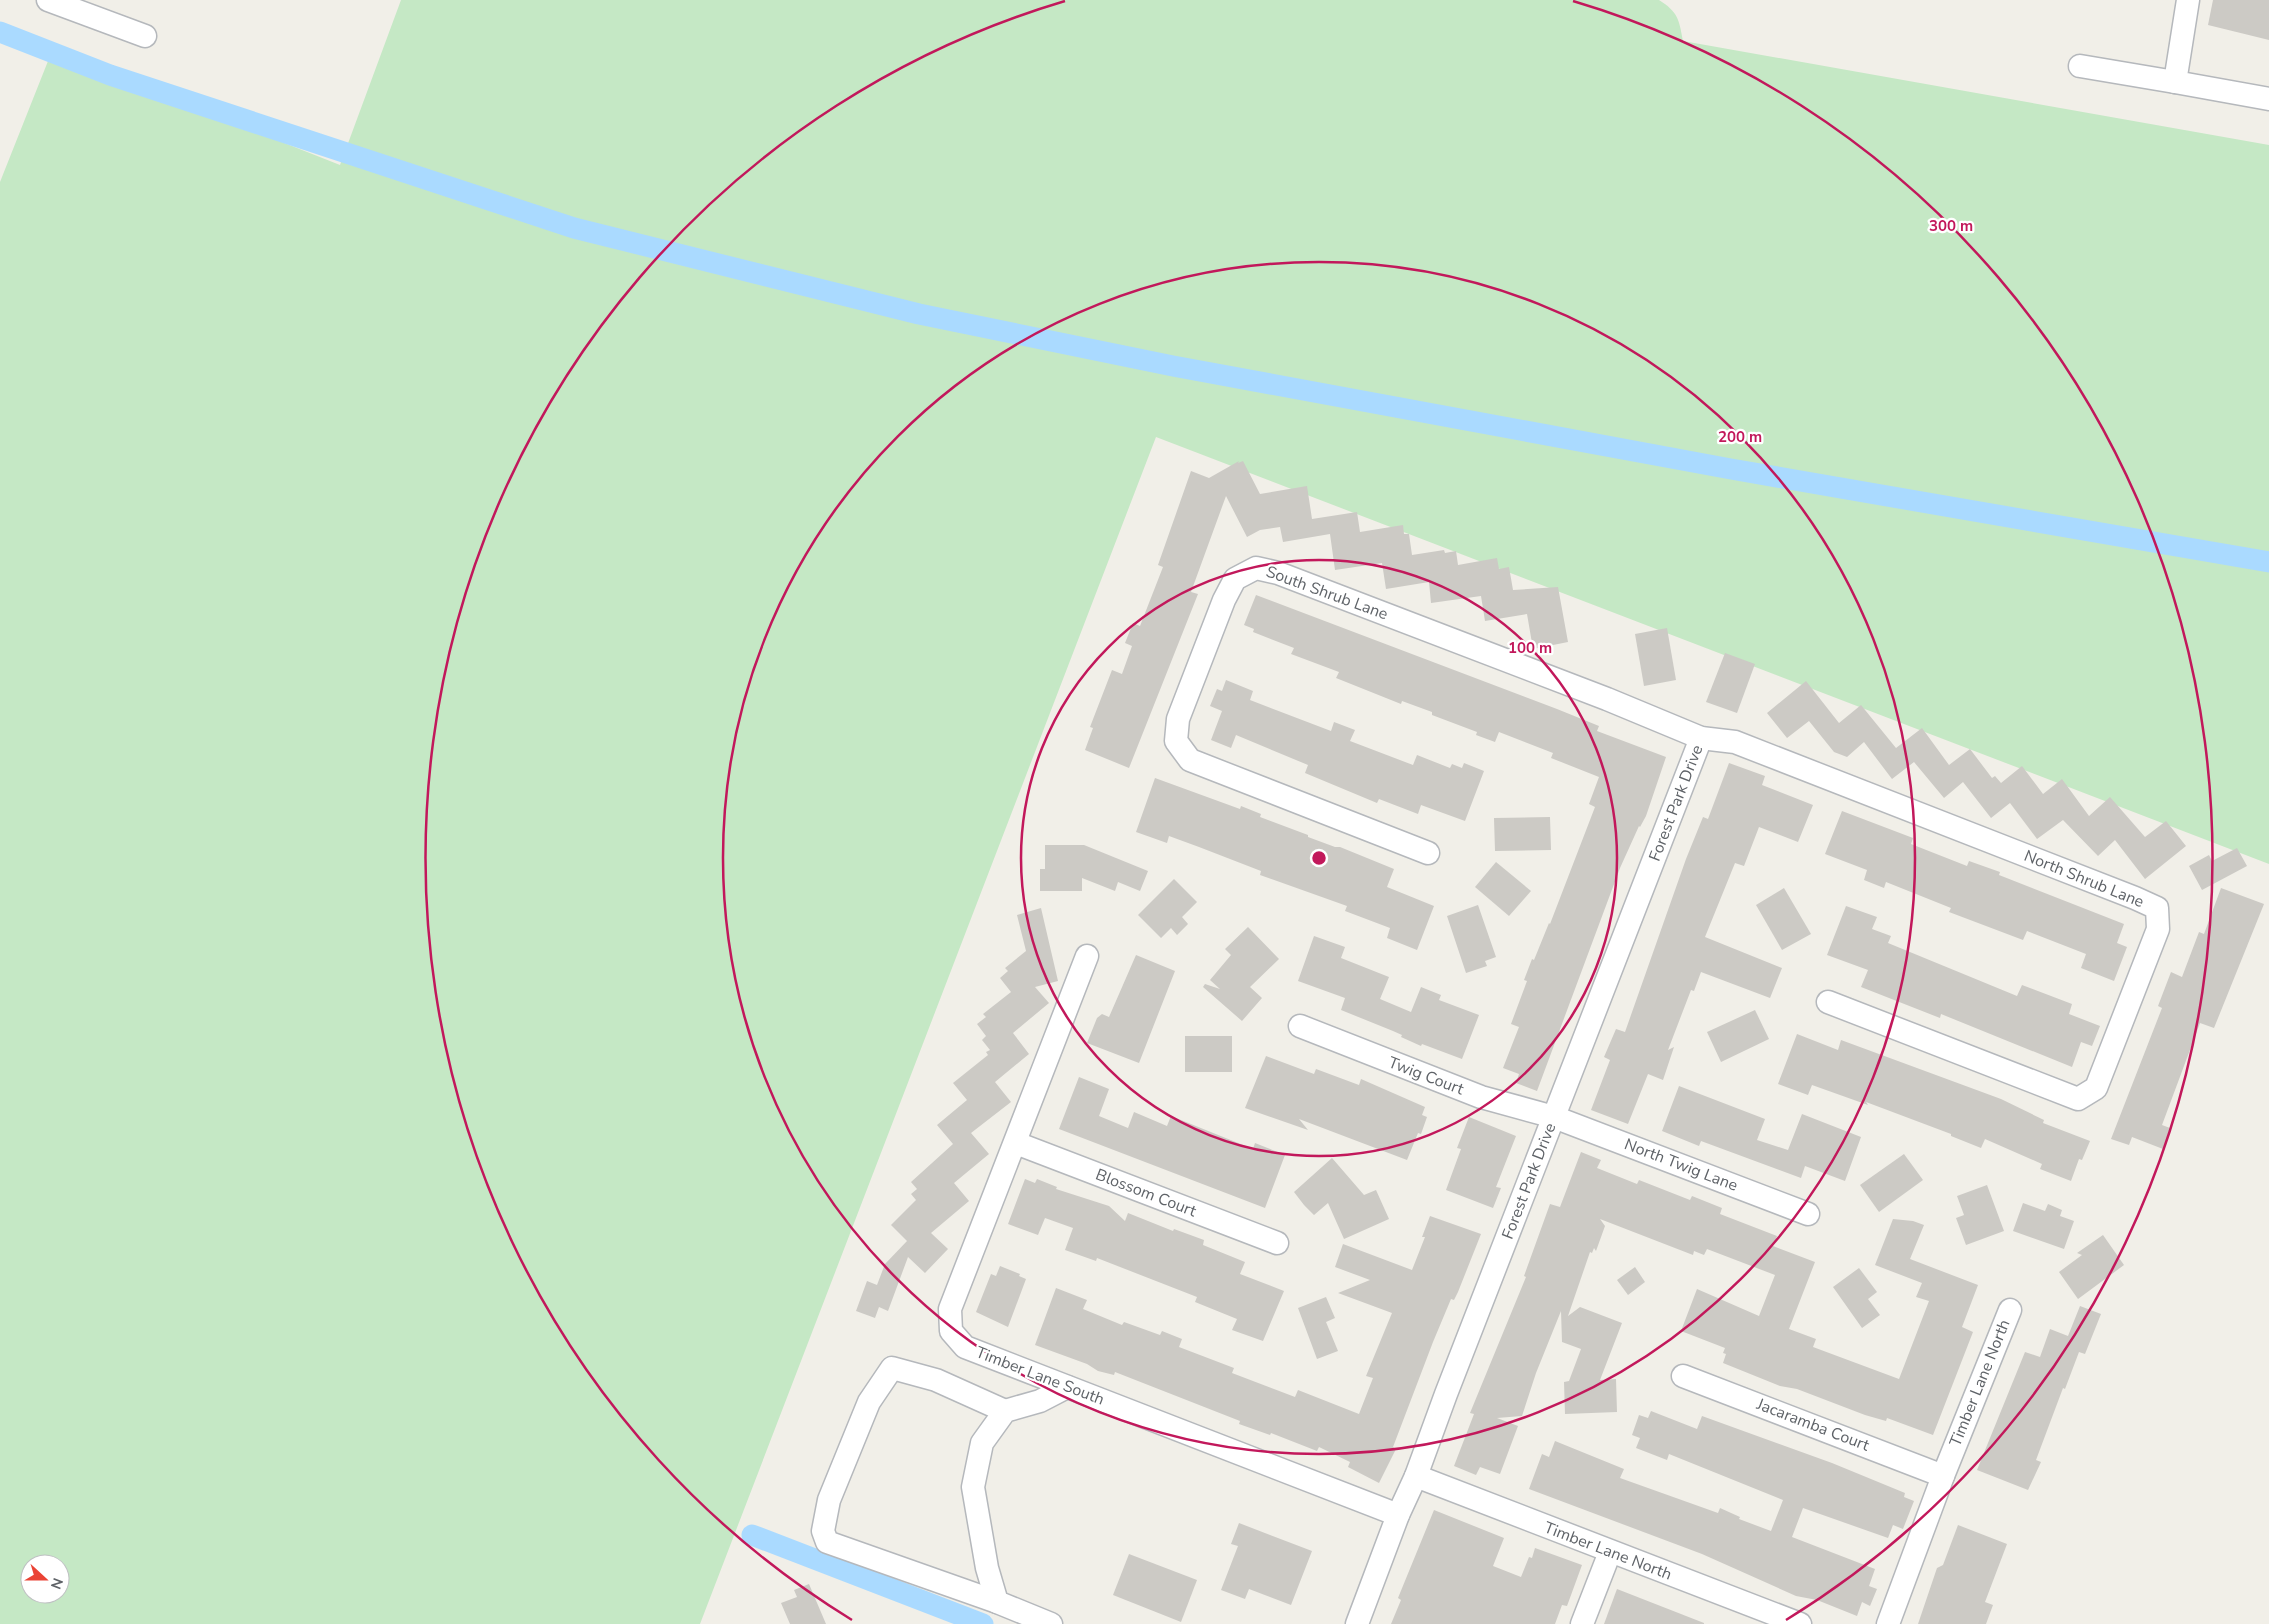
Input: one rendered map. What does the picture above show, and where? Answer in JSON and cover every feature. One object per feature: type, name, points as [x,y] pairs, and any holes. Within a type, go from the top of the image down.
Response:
[{"type":"street","points":[[48,0],[145,36]]},
{"type":"street","points":[[2175,82],[2188,0]]},
{"type":"street","points":[[2080,66],[2269,99]]},
{"type":"street","name":"South Shrub Lane","points":[[1428,853],[1190,760],[1176,741],[1178,719],[1224,600],[1236,579],[1256,568],[1278,572],[1607,699],[1701,738]]},
{"type":"street","name":"North Shrub Lane","points":[[1701,738],[1736,742],[2136,898],[2157,908],[2158,929],[2096,1088],[2078,1099],[1828,1002]]},
{"type":"street","name":"Forest Park Drive","points":[[1357,1624],[1701,738]]},
{"type":"street","name":"Timber Lane South","points":[[1087,956],[950,1309],[951,1331],[965,1347],[1398,1515]]},
{"type":"street","name":"Twig Court","points":[[1300,1026],[1481,1098],[1554,1117]]},
{"type":"street","name":"North Twig Lane","points":[[1554,1117],[1808,1214]]},
{"type":"street","name":"Blossom Court","points":[[1016,1143],[1277,1243]]},
{"type":"street","name":"Timber Lane North","points":[[1888,1624],[1943,1476],[2010,1310]]},
{"type":"street","points":[[1005,1411],[936,1380],[892,1368],[869,1402],[829,1500],[823,1531],[828,1542],[997,1602],[1051,1624]]},
{"type":"street","name":"Jacaramba Court","points":[[1683,1376],[1943,1476]]},
{"type":"street","points":[[997,1602],[987,1568],[973,1487],[982,1443],[1005,1411],[1040,1401],[1067,1387]]},
{"type":"street","name":"Timber Lane North","points":[[1416,1476],[1800,1624]]},
{"type":"street","points":[[1582,1624],[1610,1552]]},
{"type":"green space","points":[[401,0],[1659,0],[1670,8],[1677,17],[1683,41],[2269,145],[2269,864],[1156,437],[700,1624],[0,1624],[0,182],[52,51],[340,165]]},
{"type":"building","points":[[2213,0],[2269,0],[2269,40],[2208,25]]},
{"type":"building","points":[[1239,461],[1238,463],[1243,461],[1260,494],[1307,486],[1312,519],[1357,512],[1360,532],[1403,525],[1404,534],[1409,534],[1412,555],[1444,550],[1445,553],[1456,551],[1458,565],[1497,558],[1499,569],[1509,567],[1513,590],[1558,587],[1568,642],[1533,649],[1527,614],[1485,621],[1481,596],[1431,603],[1429,582],[1386,589],[1382,563],[1335,570],[1330,534],[1283,542],[1280,527],[1260,530],[1247,537],[1226,496],[1191,592],[1198,594],[1129,768],[1085,750],[1093,728],[1090,727],[1112,670],[1122,674],[1132,646],[1125,643],[1133,623],[1140,626],[1163,567],[1158,565],[1191,471],[1209,478]]},
{"type":"building","points":[[1256,595],[1557,709],[1599,726],[1597,731],[1666,757],[1646,816],[1639,826],[1620,868],[1537,1091],[1516,1083],[1519,1074],[1503,1068],[1519,1027],[1511,1024],[1527,981],[1524,980],[1532,959],[1534,960],[1550,924],[1595,807],[1589,804],[1599,777],[1551,758],[1553,753],[1499,732],[1495,742],[1476,735],[1477,732],[1432,715],[1432,712],[1402,701],[1401,704],[1336,678],[1339,672],[1291,654],[1294,648],[1253,632],[1254,629],[1244,625]]},
{"type":"building","points":[[1667,628],[1676,680],[1644,686],[1635,634]]},
{"type":"building","points":[[1725,653],[1755,664],[1737,713],[1706,702]]},
{"type":"building","points":[[1226,680],[1253,691],[1250,700],[1331,731],[1334,722],[1355,730],[1350,741],[1413,765],[1417,755],[1450,768],[1452,764],[1462,768],[1464,763],[1484,771],[1465,821],[1421,805],[1418,814],[1379,799],[1377,803],[1305,773],[1308,765],[1236,735],[1231,748],[1211,740],[1222,711],[1210,706],[1217,689],[1222,691]]},
{"type":"building","points":[[1806,681],[1839,723],[1861,705],[1896,748],[1922,728],[1949,765],[1970,749],[1992,778],[1995,776],[2001,783],[2022,766],[2043,794],[2062,779],[2089,816],[2110,797],[2145,837],[2166,821],[2186,846],[2145,879],[2115,840],[2098,856],[2063,820],[2037,839],[2010,803],[1991,818],[1963,782],[1944,798],[1914,762],[1892,779],[1864,742],[1847,757],[1834,752],[1809,721],[1787,738],[1767,713]]},
{"type":"building","points":[[1729,763],[1765,776],[1762,785],[1813,805],[1798,842],[1759,827],[1744,866],[1735,863],[1705,937],[1782,968],[1770,998],[1701,972],[1694,991],[1691,990],[1668,1050],[1674,1047],[1663,1080],[1648,1074],[1628,1124],[1591,1110],[1610,1060],[1604,1057],[1616,1029],[1625,1032],[1686,859],[1703,817],[1708,819]]},
{"type":"building","points":[[1155,778],[1240,809],[1241,806],[1261,814],[1260,817],[1308,835],[1308,837],[1340,847],[1394,869],[1387,887],[1434,906],[1417,950],[1387,938],[1390,928],[1345,911],[1347,906],[1260,875],[1261,871],[1169,836],[1167,843],[1136,832]]},
{"type":"building","points":[[1842,811],[1913,838],[1911,844],[1967,866],[1969,861],[2000,872],[1999,875],[2124,924],[2117,943],[2127,947],[2114,981],[2081,968],[2086,954],[2027,931],[2023,940],[1949,912],[1951,908],[1886,882],[1884,888],[1864,880],[1867,870],[1825,854]]},
{"type":"building","points":[[1550,817],[1551,850],[1495,851],[1494,818]]},
{"type":"building","points":[[1045,845],[1084,845],[1148,871],[1140,891],[1118,882],[1115,891],[1082,878],[1082,891],[1040,891],[1040,869],[1045,869]]},
{"type":"building","points":[[2237,848],[2247,866],[2202,890],[2189,866],[2209,855],[2212,861]]},
{"type":"building","points":[[1496,862],[1531,891],[1509,916],[1475,887]]},
{"type":"building","points":[[1174,879],[1197,902],[1182,917],[1188,924],[1177,935],[1171,928],[1161,938],[1138,915]]},
{"type":"building","points":[[1784,888],[1811,934],[1782,950],[1756,905]]},
{"type":"building","points":[[2221,888],[2264,904],[2214,1028],[2200,1023],[2162,1125],[2170,1128],[2163,1149],[2132,1137],[2129,1145],[2111,1139],[2162,1008],[2158,1006],[2171,972],[2182,977],[2199,932],[2204,934]]},
{"type":"building","points":[[1478,905],[1496,957],[1485,961],[1487,966],[1466,973],[1447,916]]},
{"type":"building","points":[[1846,906],[1877,917],[1872,929],[1891,936],[1888,943],[2017,996],[2022,985],[2072,1004],[2069,1014],[2100,1026],[2092,1046],[2081,1042],[2072,1067],[1941,1014],[1940,1018],[1861,987],[1868,970],[1827,955]]},
{"type":"building","points":[[1041,908],[1058,981],[1035,987],[1049,1003],[1013,1033],[1029,1054],[995,1082],[1011,1102],[971,1133],[989,1154],[954,1183],[969,1201],[931,1233],[948,1249],[925,1273],[908,1257],[888,1311],[879,1307],[875,1318],[856,1311],[867,1281],[877,1285],[885,1264],[907,1241],[891,1225],[916,1200],[911,1194],[917,1189],[911,1182],[953,1144],[937,1125],[967,1100],[953,1083],[988,1055],[986,1052],[990,1050],[982,1040],[986,1036],[977,1024],[986,1017],[983,1014],[1011,992],[1000,978],[1008,971],[1005,968],[1026,951],[1017,915]]},
{"type":"building","points":[[1248,927],[1279,959],[1250,987],[1262,998],[1242,1021],[1203,987],[1205,984],[1220,989],[1210,980],[1231,955],[1225,949]]},
{"type":"building","points":[[1314,936],[1345,947],[1341,958],[1389,977],[1380,999],[1411,1012],[1421,987],[1441,995],[1439,1000],[1479,1015],[1462,1059],[1422,1044],[1421,1046],[1401,1037],[1402,1035],[1341,1010],[1345,998],[1298,981]]},
{"type":"building","points":[[1136,955],[1175,971],[1139,1063],[1087,1043],[1097,1018],[1102,1014],[1109,1017]]},
{"type":"building","points":[[1755,1010],[1769,1039],[1721,1062],[1707,1032]]},
{"type":"building","points":[[1797,1034],[1838,1050],[1841,1040],[2001,1099],[2044,1120],[2043,1123],[2090,1141],[2082,1160],[2079,1159],[2071,1181],[2040,1169],[2042,1164],[1985,1139],[1981,1148],[1951,1136],[1951,1134],[1866,1102],[1868,1105],[1812,1085],[1808,1095],[1778,1084]]},
{"type":"building","points":[[1185,1036],[1232,1036],[1232,1072],[1185,1072]]},
{"type":"building","points":[[1266,1056],[1314,1074],[1316,1069],[1359,1085],[1361,1079],[1425,1107],[1422,1115],[1427,1117],[1421,1134],[1418,1133],[1407,1160],[1299,1119],[1308,1130],[1245,1108]]},
{"type":"building","points":[[1079,1077],[1109,1089],[1099,1116],[1128,1128],[1134,1112],[1167,1126],[1171,1116],[1253,1149],[1255,1143],[1285,1155],[1265,1208],[1059,1129]]},
{"type":"building","points":[[1679,1086],[1765,1119],[1757,1140],[1788,1150],[1802,1114],[1861,1137],[1845,1181],[1805,1166],[1801,1178],[1701,1141],[1699,1146],[1662,1131]]},
{"type":"building","points":[[1469,1117],[1516,1136],[1496,1187],[1501,1188],[1493,1208],[1446,1190],[1461,1149],[1457,1148]]},
{"type":"building","points":[[1581,1152],[1601,1160],[1597,1168],[1637,1184],[1639,1180],[1690,1200],[1692,1196],[1722,1208],[1720,1214],[1777,1236],[1773,1246],[1815,1262],[1789,1329],[1816,1339],[1813,1347],[1899,1379],[1929,1301],[1916,1297],[1922,1283],[1875,1265],[1893,1219],[1913,1221],[1924,1225],[1910,1259],[1978,1285],[1962,1327],[1973,1332],[1933,1435],[1887,1418],[1886,1421],[1865,1415],[1797,1389],[1780,1386],[1723,1363],[1726,1354],[1723,1353],[1725,1348],[1681,1331],[1697,1289],[1759,1316],[1775,1275],[1707,1249],[1704,1255],[1694,1251],[1693,1255],[1600,1219],[1605,1226],[1596,1251],[1594,1248],[1592,1253],[1590,1252],[1568,1316],[1580,1307],[1622,1323],[1600,1380],[1616,1379],[1617,1412],[1565,1414],[1564,1382],[1569,1381],[1581,1349],[1562,1342],[1561,1311],[1536,1373],[1522,1416],[1497,1418],[1518,1426],[1500,1474],[1480,1467],[1476,1475],[1454,1466],[1474,1414],[1470,1413],[1526,1277],[1524,1276],[1550,1204],[1560,1207]]},
{"type":"building","points":[[1904,1154],[1923,1180],[1879,1212],[1860,1185]]},
{"type":"building","points":[[1332,1158],[1364,1195],[1376,1190],[1389,1219],[1344,1239],[1328,1203],[1314,1215],[1304,1205],[1294,1192]]},
{"type":"building","points":[[1025,1179],[1035,1183],[1037,1179],[1057,1187],[1056,1189],[1109,1206],[1125,1221],[1128,1213],[1173,1231],[1174,1229],[1204,1240],[1203,1245],[1245,1262],[1240,1274],[1284,1291],[1263,1341],[1232,1330],[1237,1319],[1195,1302],[1197,1297],[1097,1258],[1096,1261],[1065,1250],[1073,1228],[1045,1218],[1038,1235],[1008,1224]]},
{"type":"building","points":[[1987,1185],[2004,1231],[1966,1245],[1956,1218],[1964,1215],[1957,1196]]},
{"type":"building","points":[[2023,1203],[2045,1211],[2048,1204],[2062,1210],[2060,1216],[2074,1221],[2064,1249],[2013,1231]]},
{"type":"building","points":[[1430,1216],[1481,1234],[1458,1292],[1454,1300],[1451,1299],[1433,1342],[1393,1447],[1396,1449],[1379,1483],[1348,1467],[1350,1462],[1319,1447],[1317,1451],[1271,1433],[1270,1435],[1239,1424],[1240,1421],[1115,1372],[1114,1375],[1098,1371],[1087,1364],[1035,1345],[1056,1288],[1087,1300],[1083,1309],[1122,1325],[1124,1322],[1160,1335],[1162,1331],[1182,1339],[1179,1347],[1234,1368],[1232,1373],[1295,1397],[1298,1390],[1359,1414],[1373,1378],[1366,1376],[1392,1313],[1338,1293],[1370,1280],[1335,1267],[1343,1244],[1412,1270],[1425,1237],[1422,1237]]},
{"type":"building","points":[[2103,1235],[2124,1265],[2078,1299],[2059,1272],[2082,1255],[2077,1253]]},
{"type":"building","points":[[1000,1266],[1020,1274],[1019,1276],[1026,1279],[1008,1327],[976,1312],[991,1274],[996,1276]]},
{"type":"building","points":[[1635,1267],[1645,1282],[1628,1295],[1617,1280]]},
{"type":"building","points":[[1859,1268],[1877,1292],[1868,1299],[1880,1315],[1862,1328],[1833,1287]]},
{"type":"building","points":[[1326,1297],[1335,1318],[1326,1322],[1338,1351],[1317,1359],[1298,1308]]},
{"type":"building","points":[[2080,1306],[2101,1314],[2085,1354],[2079,1352],[2065,1389],[2063,1388],[2036,1460],[2041,1462],[2028,1490],[1977,1470],[2025,1352],[2040,1357],[2050,1329],[2068,1336]]},
{"type":"building","points":[[1651,1411],[1697,1429],[1702,1416],[1832,1463],[1905,1493],[1904,1497],[1914,1501],[1903,1529],[1893,1525],[1888,1538],[1803,1508],[1792,1537],[1875,1569],[1869,1586],[1877,1589],[1870,1606],[1862,1602],[1857,1616],[1817,1600],[1796,1596],[1702,1554],[1529,1489],[1542,1454],[1549,1457],[1555,1441],[1624,1469],[1620,1478],[1718,1513],[1720,1508],[1740,1517],[1739,1519],[1771,1531],[1783,1500],[1669,1454],[1667,1460],[1636,1448],[1640,1438],[1632,1435],[1639,1415],[1648,1418]]},
{"type":"building","points":[[1434,1510],[1504,1538],[1493,1566],[1521,1577],[1529,1557],[1532,1558],[1535,1548],[1582,1565],[1567,1606],[1562,1605],[1555,1624],[1391,1624],[1401,1600],[1398,1598]]},
{"type":"building","points":[[1239,1523],[1312,1551],[1291,1605],[1249,1589],[1245,1599],[1221,1590],[1238,1546],[1231,1544]]},
{"type":"building","points":[[1958,1525],[2007,1544],[1985,1602],[1993,1605],[1986,1624],[1918,1624],[1937,1568],[1943,1565]]},
{"type":"building","points":[[1129,1554],[1197,1580],[1181,1622],[1113,1595]]},
{"type":"building","points":[[809,1584],[826,1624],[790,1624],[781,1603],[797,1597],[794,1590]]},
{"type":"building","points":[[1617,1589],[1704,1623],[1704,1624],[1604,1624]]},
{"type":"waterway","points":[[0,32],[110,75],[574,228],[919,314],[1173,366],[1731,469],[2269,562]]},
{"type":"waterway","points":[[752,1535],[983,1624]]}]
